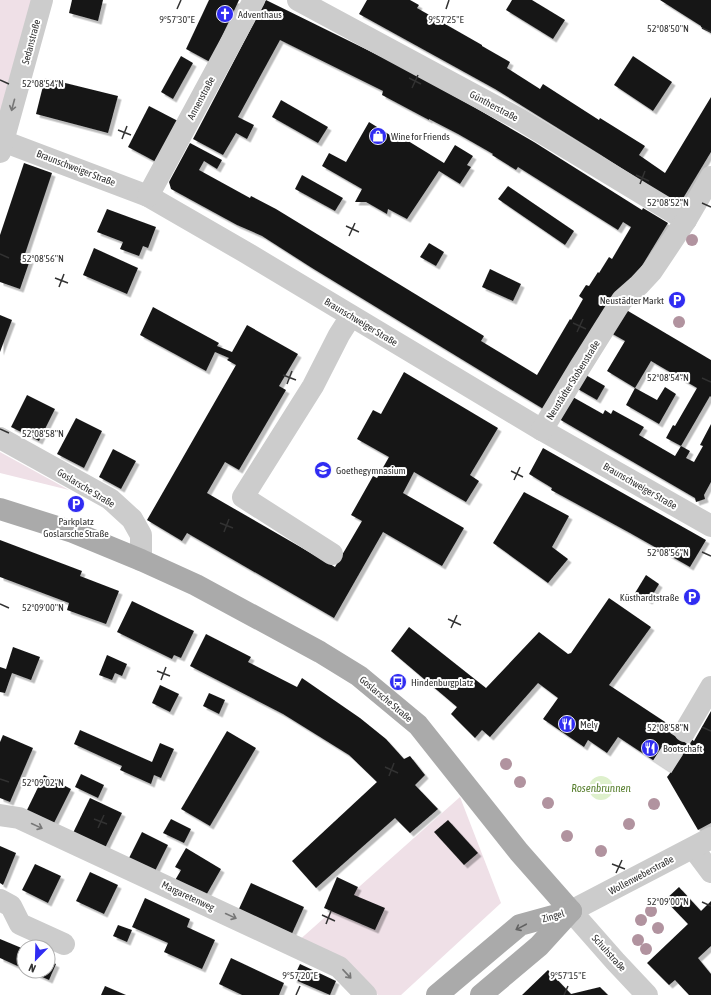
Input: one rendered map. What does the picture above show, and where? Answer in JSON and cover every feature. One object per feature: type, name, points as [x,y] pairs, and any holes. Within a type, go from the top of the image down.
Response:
[{"type":"main road","name":"Goslarsche Straße","points":[[0,509],[73,532],[196,585],[320,652],[358,676],[418,725],[524,858],[571,911]]},
{"type":"main road","name":"Zingel","points":[[491,992],[571,911]]},
{"type":"main road","name":"Zingel","points":[[437,995],[520,925],[571,911]]},
{"type":"street","name":"Sedanstraße","points":[[1,144],[42,0]]},
{"type":"street","name":"Annenstraße","points":[[148,196],[254,0]]},
{"type":"street","name":"Güntherstraße","points":[[298,0],[519,119],[686,220]]},
{"type":"street","name":"Braunschweiger Straße","points":[[1,144],[148,196],[245,252],[542,430],[711,526]]},
{"type":"street","points":[[686,220],[711,177]]},
{"type":"street","name":"Neustädter Stobenstraße","points":[[542,430],[622,300],[652,271],[686,220]]},
{"type":"street","points":[[332,554],[243,497],[313,386],[339,335],[351,316]]},
{"type":"street","name":"Goslarsche Straße","points":[[0,438],[110,499],[132,519],[141,535],[141,560]]},
{"type":"street","points":[[685,731],[711,687]]},
{"type":"street","name":"Margaretenweg","points":[[0,815],[19,818],[339,967],[366,995]]},
{"type":"street","points":[[702,843],[711,872]]},
{"type":"street","name":"Wollenweberstraße","points":[[571,911],[702,843]]},
{"type":"street","points":[[0,900],[11,906],[20,924],[64,944]]},
{"type":"street","name":"Schuhstraße","points":[[571,911],[647,995]]},
{"type":"shaded area","points":[[0,0],[41,0],[0,153]]},
{"type":"shaded area","points":[[0,452],[69,490],[0,473]]},
{"type":"shaded area","points":[[460,797],[501,903],[401,995],[378,995],[340,963],[296,943]]},
{"type":"water","name":"Rosenbrunnen","points":[[601,776],[609,780],[613,788],[609,796],[601,800],[593,796],[589,788],[593,780]]},
{"type":"building","points":[[72,0],[103,0],[98,21],[69,13]]},
{"type":"building","points":[[209,0],[239,0],[210,62],[186,49]]},
{"type":"building","points":[[266,0],[398,65],[474,107],[534,142],[642,210],[643,208],[668,223],[637,274],[545,410],[262,236],[237,225],[171,189],[169,182],[190,143],[222,160],[217,169],[204,161],[199,170],[250,198],[251,196],[276,209],[484,336],[481,341],[537,375],[583,299],[579,296],[586,285],[589,286],[598,272],[599,273],[609,257],[612,259],[631,227],[623,222],[618,230],[518,167],[516,170],[492,155],[493,154],[458,134],[382,95],[383,91],[280,40],[238,117],[254,125],[247,139],[236,133],[223,155],[193,139]]},
{"type":"building","points":[[367,0],[410,0],[419,5],[417,8],[510,62],[507,68],[540,89],[543,84],[599,120],[600,118],[645,146],[639,155],[665,173],[711,97],[711,152],[679,205],[495,89],[359,14]]},
{"type":"building","points":[[512,0],[532,0],[565,20],[553,39],[506,10]]},
{"type":"building","points":[[660,0],[711,0],[711,33],[701,26]]},
{"type":"building","points":[[181,56],[193,63],[173,99],[161,92]]},
{"type":"building","points":[[633,56],[672,82],[653,111],[614,85]]},
{"type":"building","points":[[45,78],[118,96],[108,133],[36,114]]},
{"type":"building","points":[[281,100],[328,127],[318,143],[272,117]]},
{"type":"building","points":[[149,106],[178,121],[156,162],[128,147]]},
{"type":"building","points":[[369,122],[398,140],[400,136],[444,163],[455,145],[473,156],[467,165],[471,167],[460,184],[439,171],[407,219],[388,209],[387,214],[366,202],[355,202],[362,189],[322,166],[329,153],[346,162]]},
{"type":"building","points":[[24,163],[52,173],[24,257],[30,260],[20,289],[0,282],[0,235]]},
{"type":"building","points":[[302,175],[343,198],[335,211],[295,189]]},
{"type":"building","points":[[508,186],[574,231],[565,245],[498,199]]},
{"type":"building","points":[[107,209],[156,227],[148,248],[143,246],[139,256],[120,249],[123,242],[97,232]]},
{"type":"building","points":[[429,243],[444,252],[436,266],[420,257]]},
{"type":"building","points":[[94,248],[138,268],[127,294],[83,275]]},
{"type":"building","points":[[490,269],[521,284],[513,301],[482,287]]},
{"type":"building","points":[[153,307],[219,343],[217,346],[232,352],[247,325],[298,354],[279,386],[286,390],[239,470],[225,462],[207,493],[335,567],[362,521],[351,515],[373,476],[377,478],[389,457],[357,439],[373,410],[381,414],[404,372],[498,428],[470,475],[479,481],[466,502],[414,472],[403,493],[464,528],[442,566],[383,532],[334,618],[187,533],[182,541],[147,520],[236,365],[227,360],[229,358],[215,352],[206,371],[140,335]]},
{"type":"building","points":[[623,308],[711,360],[711,397],[710,396],[681,446],[666,438],[673,425],[675,426],[697,388],[651,361],[635,388],[607,371],[625,341],[609,332]]},
{"type":"building","points":[[0,315],[12,320],[0,352]]},
{"type":"building","points":[[584,374],[605,386],[597,400],[576,388]]},
{"type":"building","points":[[665,387],[676,394],[659,424],[626,405],[635,388],[657,400]]},
{"type":"building","points":[[27,395],[55,409],[39,441],[11,427]]},
{"type":"building","points":[[571,396],[603,414],[605,410],[611,414],[613,410],[644,427],[639,435],[675,456],[681,446],[690,451],[686,458],[694,462],[703,446],[700,445],[711,424],[711,482],[704,495],[705,499],[696,502],[695,498],[559,419]]},
{"type":"building","points":[[76,418],[102,431],[84,468],[57,454]]},
{"type":"building","points":[[543,448],[706,540],[690,567],[551,490],[552,488],[529,474]]},
{"type":"building","points":[[113,449],[136,461],[121,489],[99,477]]},
{"type":"building","points":[[524,492],[569,516],[552,547],[568,559],[548,583],[493,543]]},
{"type":"building","points":[[0,540],[82,571],[80,576],[119,591],[106,624],[67,610],[69,603],[0,577]]},
{"type":"building","points":[[646,575],[659,584],[649,601],[635,593]]},
{"type":"building","points":[[609,598],[651,627],[609,685],[694,741],[711,711],[711,823],[698,830],[667,777],[671,772],[618,737],[607,753],[588,740],[584,747],[543,719],[558,698],[538,683],[490,737],[482,730],[475,738],[451,714],[457,707],[391,651],[409,627],[486,688],[539,632],[568,654],[571,653]]},
{"type":"building","points":[[132,601],[194,631],[181,658],[174,655],[172,659],[117,632]]},
{"type":"building","points":[[206,634],[251,657],[248,662],[297,687],[302,678],[360,718],[386,739],[404,759],[410,756],[425,775],[415,785],[438,809],[410,833],[395,818],[316,888],[292,861],[377,782],[349,755],[283,714],[190,666]]},
{"type":"building","points":[[13,647],[40,657],[31,680],[12,673],[5,693],[0,692],[0,667],[6,669]]},
{"type":"building","points":[[107,655],[127,664],[122,676],[115,673],[112,680],[99,675]]},
{"type":"building","points":[[160,685],[179,694],[170,712],[152,703]]},
{"type":"building","points":[[209,693],[225,700],[219,714],[203,706]]},
{"type":"building","points":[[80,730],[152,762],[160,743],[174,749],[161,778],[154,775],[151,784],[120,770],[122,766],[74,744]]},
{"type":"building","points":[[227,731],[256,748],[210,826],[181,809]]},
{"type":"building","points":[[3,735],[33,748],[10,802],[0,798],[0,742]]},
{"type":"building","points":[[81,774],[104,785],[98,798],[75,787]]},
{"type":"building","points":[[44,775],[71,789],[53,825],[26,812]]},
{"type":"building","points":[[90,798],[122,813],[104,850],[72,835]]},
{"type":"building","points":[[171,819],[191,829],[184,843],[163,833]]},
{"type":"building","points":[[448,820],[478,853],[464,865],[434,832]]},
{"type":"building","points":[[142,832],[168,845],[153,875],[127,862]]},
{"type":"building","points":[[0,846],[16,853],[3,885],[0,883]]},
{"type":"building","points":[[186,848],[221,869],[204,899],[174,882],[181,870],[175,867]]},
{"type":"building","points":[[35,864],[61,876],[48,903],[22,890]]},
{"type":"building","points":[[90,872],[118,885],[104,914],[76,901]]},
{"type":"building","points":[[337,877],[358,887],[354,895],[385,908],[375,930],[324,908]]},
{"type":"building","points":[[251,883],[304,907],[290,938],[237,913]]},
{"type":"building","points":[[679,887],[701,911],[711,901],[711,946],[698,958],[711,974],[711,995],[689,995],[675,980],[669,985],[647,963],[688,924],[665,900]]},
{"type":"building","points":[[145,898],[190,919],[187,927],[215,940],[202,969],[164,952],[168,943],[132,927]]},
{"type":"building","points":[[118,925],[132,930],[127,942],[113,936]]},
{"type":"building","points":[[0,939],[16,946],[16,965],[0,958]]},
{"type":"building","points":[[231,958],[284,983],[279,995],[242,995],[219,984]]},
{"type":"building","points":[[300,964],[336,981],[330,995],[293,979]]},
{"type":"building","points":[[548,970],[571,994],[600,987],[608,995],[522,995]]},
{"type":"building","points":[[105,986],[126,995],[101,995]]},
{"type":"tunnel","points":[[662,767],[685,731]]},
{"type":"place","name":"Adventhaus","points":[[225,14]]},
{"type":"place","name":"Wine for Friends","points":[[378,136]]},
{"type":"place","name":"Neustädter Markt","points":[[677,300]]},
{"type":"place","name":"Goethegymnasium","points":[[323,470]]},
{"type":"place","name":"Parkplatz Goslarsche Straße","points":[[76,504]]},
{"type":"place","name":"Küsthardtstraße","points":[[692,597]]},
{"type":"place","name":"Hindenburgplatz","points":[[398,682]]},
{"type":"place","name":"Mely","points":[[567,724]]},
{"type":"place","name":"Bootschaft","points":[[650,748]]}]
